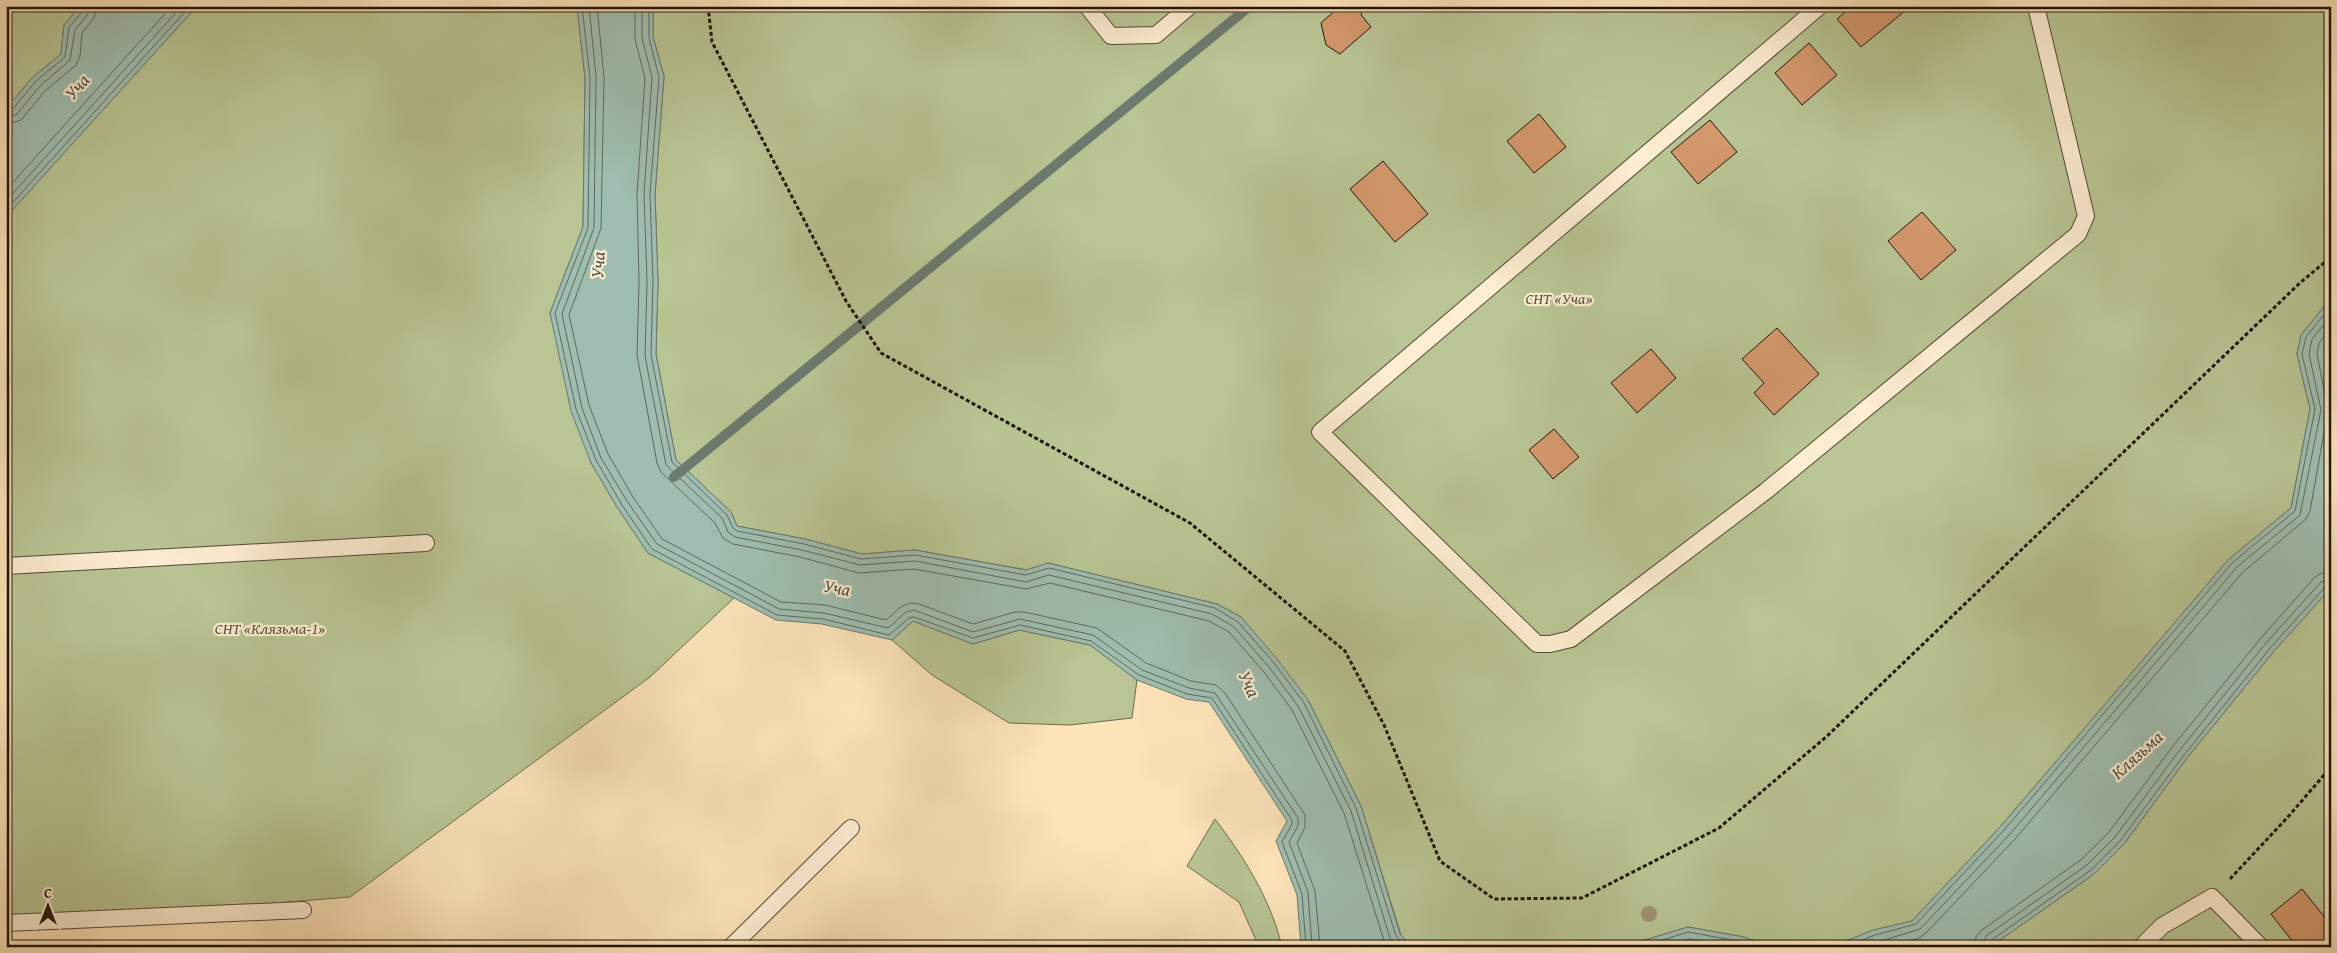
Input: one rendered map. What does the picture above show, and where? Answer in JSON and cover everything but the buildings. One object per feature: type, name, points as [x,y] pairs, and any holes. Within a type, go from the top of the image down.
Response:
[{"type":"lane","points":[[1087,6],[1111,36],[1156,35],[1190,6]]},
{"type":"lane","points":[[1820,6],[1320,432],[1537,644],[1550,644],[1571,639],[1579,633],[1766,491],[2078,234],[2086,216],[2036,6]]},
{"type":"lane","points":[[6,566],[426,543]]},
{"type":"lane","points":[[731,947],[851,828]]},
{"type":"lane","points":[[2141,947],[2162,926],[2212,897],[2261,947]]},
{"type":"lane","points":[[6,923],[303,910]]},
{"type":"path","points":[[708,6],[712,42],[846,301],[881,353],[1190,523],[1345,651],[1384,725],[1440,861],[1494,899],[1582,898],[1719,828],[1826,737],[2301,282],[2331,257]]},
{"type":"path","points":[[2212,897],[2287,818],[2331,767]]},
{"type":"green space","points":[[6,6],[80,6],[64,25],[61,54],[32,78],[6,109]]},
{"type":"green space","name":"СНТ «Клязьма-1»","points":[[197,6],[577,6],[585,78],[583,227],[550,313],[591,463],[617,507],[648,553],[734,598],[650,677],[350,897],[6,925],[6,217]]},
{"type":"green space","name":"СНТ «Уча»","points":[[653,6],[2331,6],[2331,298],[2301,335],[2297,354],[2310,409],[2291,508],[2229,559],[2001,826],[1912,921],[1873,931],[1831,947],[1770,947],[1744,937],[1688,927],[1622,947],[1412,947],[1401,935],[1361,806],[1308,700],[1241,617],[1217,604],[1048,563],[1027,570],[915,550],[862,554],[805,539],[737,526],[731,512],[676,460],[656,354],[658,281],[655,194],[664,76],[653,37]]},
{"type":"green space","points":[[2331,588],[2331,947],[1990,947],[2094,874],[2124,844],[2187,758],[2275,650]]},
{"type":"green space","points":[[913,621],[973,644],[1019,630],[1090,645],[1137,680],[1132,718],[1070,725],[1009,723],[932,675],[892,640]]},
{"type":"green space","points":[[1215,819],[1236,848],[1264,896],[1282,947],[1259,947],[1239,902],[1187,866]]},
{"type":"water","name":"Уча","points":[[80,6],[197,6],[6,217],[6,109],[32,78],[61,54],[64,25]]},
{"type":"water","name":"Уча","points":[[577,6],[653,6],[653,37],[664,76],[655,194],[658,281],[656,354],[676,460],[731,512],[737,526],[805,539],[862,554],[915,550],[1026,570],[1048,563],[1217,604],[1241,617],[1278,660],[1308,700],[1361,806],[1400,934],[1412,947],[1301,947],[1297,895],[1276,841],[1287,821],[1209,702],[1186,699],[1137,680],[1090,645],[1019,630],[973,644],[913,621],[892,640],[822,624],[776,620],[648,553],[617,507],[591,463],[571,411],[550,313],[583,227],[585,78]]},
{"type":"water","name":"Клязьма","points":[[2331,298],[2331,588],[2275,650],[2187,758],[2124,844],[2094,874],[1990,947],[1831,947],[1873,930],[1912,921],[2001,826],[2229,559],[2291,508],[2310,409],[2297,354],[2301,335]]},
{"type":"water","points":[[1688,927],[1744,937],[1770,947],[1622,947]]},
{"type":"waterway","points":[[674,477],[1250,6]]}]
